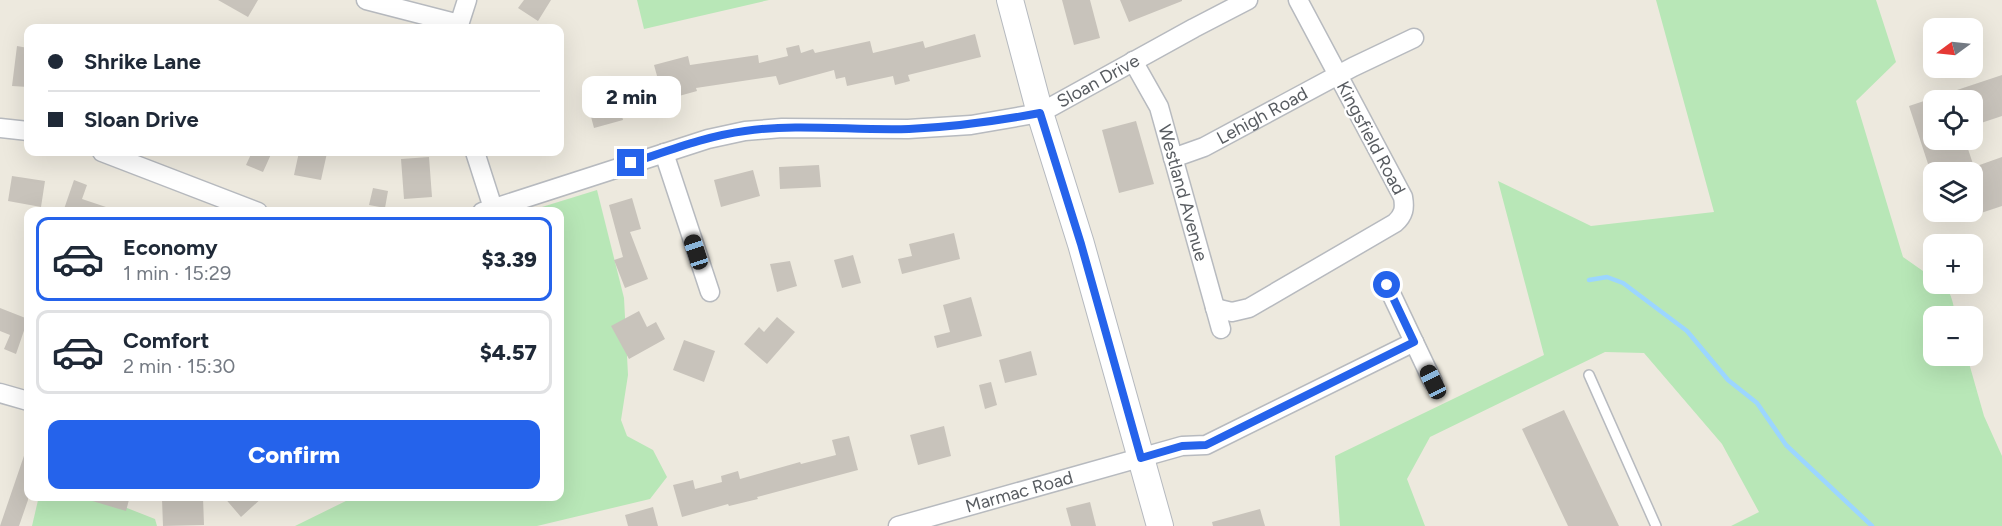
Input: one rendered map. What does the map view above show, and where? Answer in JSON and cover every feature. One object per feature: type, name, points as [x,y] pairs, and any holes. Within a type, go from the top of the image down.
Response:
[{"type":"street","points":[[366,0],[451,24]]},
{"type":"street","points":[[459,24],[467,0]]},
{"type":"street","points":[[1010,0],[1040,113],[1081,244],[1160,526]]},
{"type":"street","name":"Sloan Drive","points":[[497,207],[708,139],[745,131],[782,128],[919,128],[971,125],[1040,113],[1248,0]]},
{"type":"street","name":"Kingsfield Road","points":[[1215,308],[1232,312],[1249,308],[1395,223],[1405,207],[1403,197],[1298,0]]},
{"type":"street","name":"Lehigh Road","points":[[1173,158],[1204,147],[1338,75],[1414,38]]},
{"type":"street","name":"Westland Avenue","points":[[1133,62],[1156,100],[1221,329]]},
{"type":"street","points":[[0,128],[24,131]]},
{"type":"street","points":[[664,153],[710,292]]},
{"type":"street","points":[[112,156],[245,207]]},
{"type":"street","points":[[476,156],[487,207]]},
{"type":"street","points":[[1387,285],[1433,382]]},
{"type":"street","name":"Marmac Road","points":[[898,526],[1182,446],[1206,445],[1414,342]]},
{"type":"street","points":[[1,397],[24,400]]},
{"type":"lane","points":[[1589,375],[1656,526]]},
{"type":"green space","points":[[637,0],[769,0],[644,29]]},
{"type":"green space","points":[[1656,0],[1876,0],[1896,62],[1856,101],[1903,257],[1923,271],[1923,294],[1950,294],[1952,300],[1954,306],[1923,306],[1923,366],[1970,366],[1984,416],[2002,456],[2002,526],[1731,526],[1759,512],[1722,444],[1644,353],[1605,352],[1430,437],[1407,479],[1425,526],[1340,526],[1335,456],[1544,355],[1498,181],[1591,226],[1714,212]]},
{"type":"green space","points":[[597,190],[624,298],[628,375],[621,420],[627,436],[653,450],[667,477],[650,499],[537,526],[295,526],[346,501],[564,501],[564,207],[542,207]]},
{"type":"green space","points":[[38,501],[109,501],[155,519],[157,526],[32,526]]},
{"type":"building","points":[[218,0],[258,0],[248,17]]},
{"type":"building","points":[[524,0],[551,0],[538,21],[518,8]]},
{"type":"building","points":[[1062,0],[1090,0],[1100,38],[1074,45]]},
{"type":"building","points":[[1120,0],[1182,0],[1182,1],[1129,22]]},
{"type":"building","points":[[975,34],[981,57],[908,75],[910,81],[895,85],[893,76],[847,86],[845,77],[836,79],[834,70],[779,85],[776,76],[696,88],[697,91],[679,96],[678,89],[662,94],[654,65],[688,56],[690,65],[758,55],[759,63],[788,56],[786,48],[799,45],[801,53],[813,49],[815,53],[870,41],[873,53],[923,41],[925,48]]},
{"type":"building","points":[[17,46],[24,47],[24,87],[12,86]]},
{"type":"building","points":[[2002,75],[2002,116],[1983,122],[1983,90],[1957,90]]},
{"type":"building","points":[[625,87],[631,110],[621,112],[623,120],[594,128],[586,98]]},
{"type":"building","points":[[1923,101],[1923,149],[1909,106]]},
{"type":"building","points":[[1136,121],[1154,184],[1119,193],[1102,130]]},
{"type":"building","points":[[1923,150],[1968,150],[1972,162],[1927,162]]},
{"type":"building","points":[[250,156],[270,156],[263,172],[246,165]]},
{"type":"building","points":[[298,156],[326,156],[321,180],[294,175]]},
{"type":"building","points":[[429,157],[432,197],[404,199],[401,159]]},
{"type":"building","points":[[2002,157],[2002,206],[1983,212],[1983,164]]},
{"type":"building","points":[[819,165],[821,187],[780,189],[779,167]]},
{"type":"building","points":[[753,170],[760,196],[721,207],[714,180]]},
{"type":"building","points":[[12,176],[45,181],[41,207],[8,201]]},
{"type":"building","points":[[74,180],[87,185],[82,199],[106,207],[65,207]]},
{"type":"building","points":[[373,188],[388,191],[385,207],[369,205]]},
{"type":"building","points":[[632,198],[641,229],[630,232],[648,279],[625,288],[614,260],[623,257],[609,205]]},
{"type":"building","points":[[954,233],[960,259],[902,274],[898,259],[912,256],[909,244]]},
{"type":"building","points":[[853,255],[861,283],[842,288],[834,260]]},
{"type":"building","points":[[790,261],[797,286],[777,292],[770,264]]},
{"type":"building","points":[[971,297],[982,336],[937,348],[934,336],[950,332],[943,305]]},
{"type":"building","points":[[0,308],[24,317],[24,331],[16,354],[4,349],[10,335],[0,331]]},
{"type":"building","points":[[639,311],[647,327],[656,322],[665,339],[629,359],[611,326]]},
{"type":"building","points":[[777,317],[795,332],[767,364],[744,344],[759,327],[764,332]]},
{"type":"building","points":[[684,340],[715,351],[704,382],[673,370]]},
{"type":"building","points":[[1031,351],[1037,375],[1005,383],[999,360]]},
{"type":"building","points":[[991,382],[997,405],[985,409],[979,385]]},
{"type":"building","points":[[1564,410],[1619,526],[1568,526],[1522,429]]},
{"type":"building","points":[[944,426],[951,456],[918,465],[910,435]]},
{"type":"building","points":[[849,436],[858,470],[757,497],[758,499],[729,506],[728,504],[682,517],[673,485],[693,480],[695,489],[722,482],[721,476],[738,471],[740,479],[800,462],[801,464],[836,455],[832,440]]},
{"type":"building","points":[[24,456],[24,501],[28,501],[19,526],[0,526]]},
{"type":"building","points":[[92,501],[129,501],[126,511]]},
{"type":"building","points":[[162,501],[203,501],[204,525],[163,526]]},
{"type":"building","points":[[227,501],[259,501],[241,517]]},
{"type":"building","points":[[1090,502],[1096,526],[1071,526],[1066,508]]},
{"type":"building","points":[[653,507],[658,526],[628,526],[625,515]]},
{"type":"building","points":[[1260,509],[1265,526],[1213,526],[1212,522]]},
{"type":"waterway","points":[[1589,280],[1607,277],[1623,283],[1687,331],[1728,380],[1757,403],[1786,445],[1872,526]]},
{"type":"route","points":[[631,163],[708,139],[745,131],[782,128],[908,129],[971,125],[1040,113],[1081,244],[1141,458],[1182,446],[1206,445],[1414,342],[1387,285]]}]
